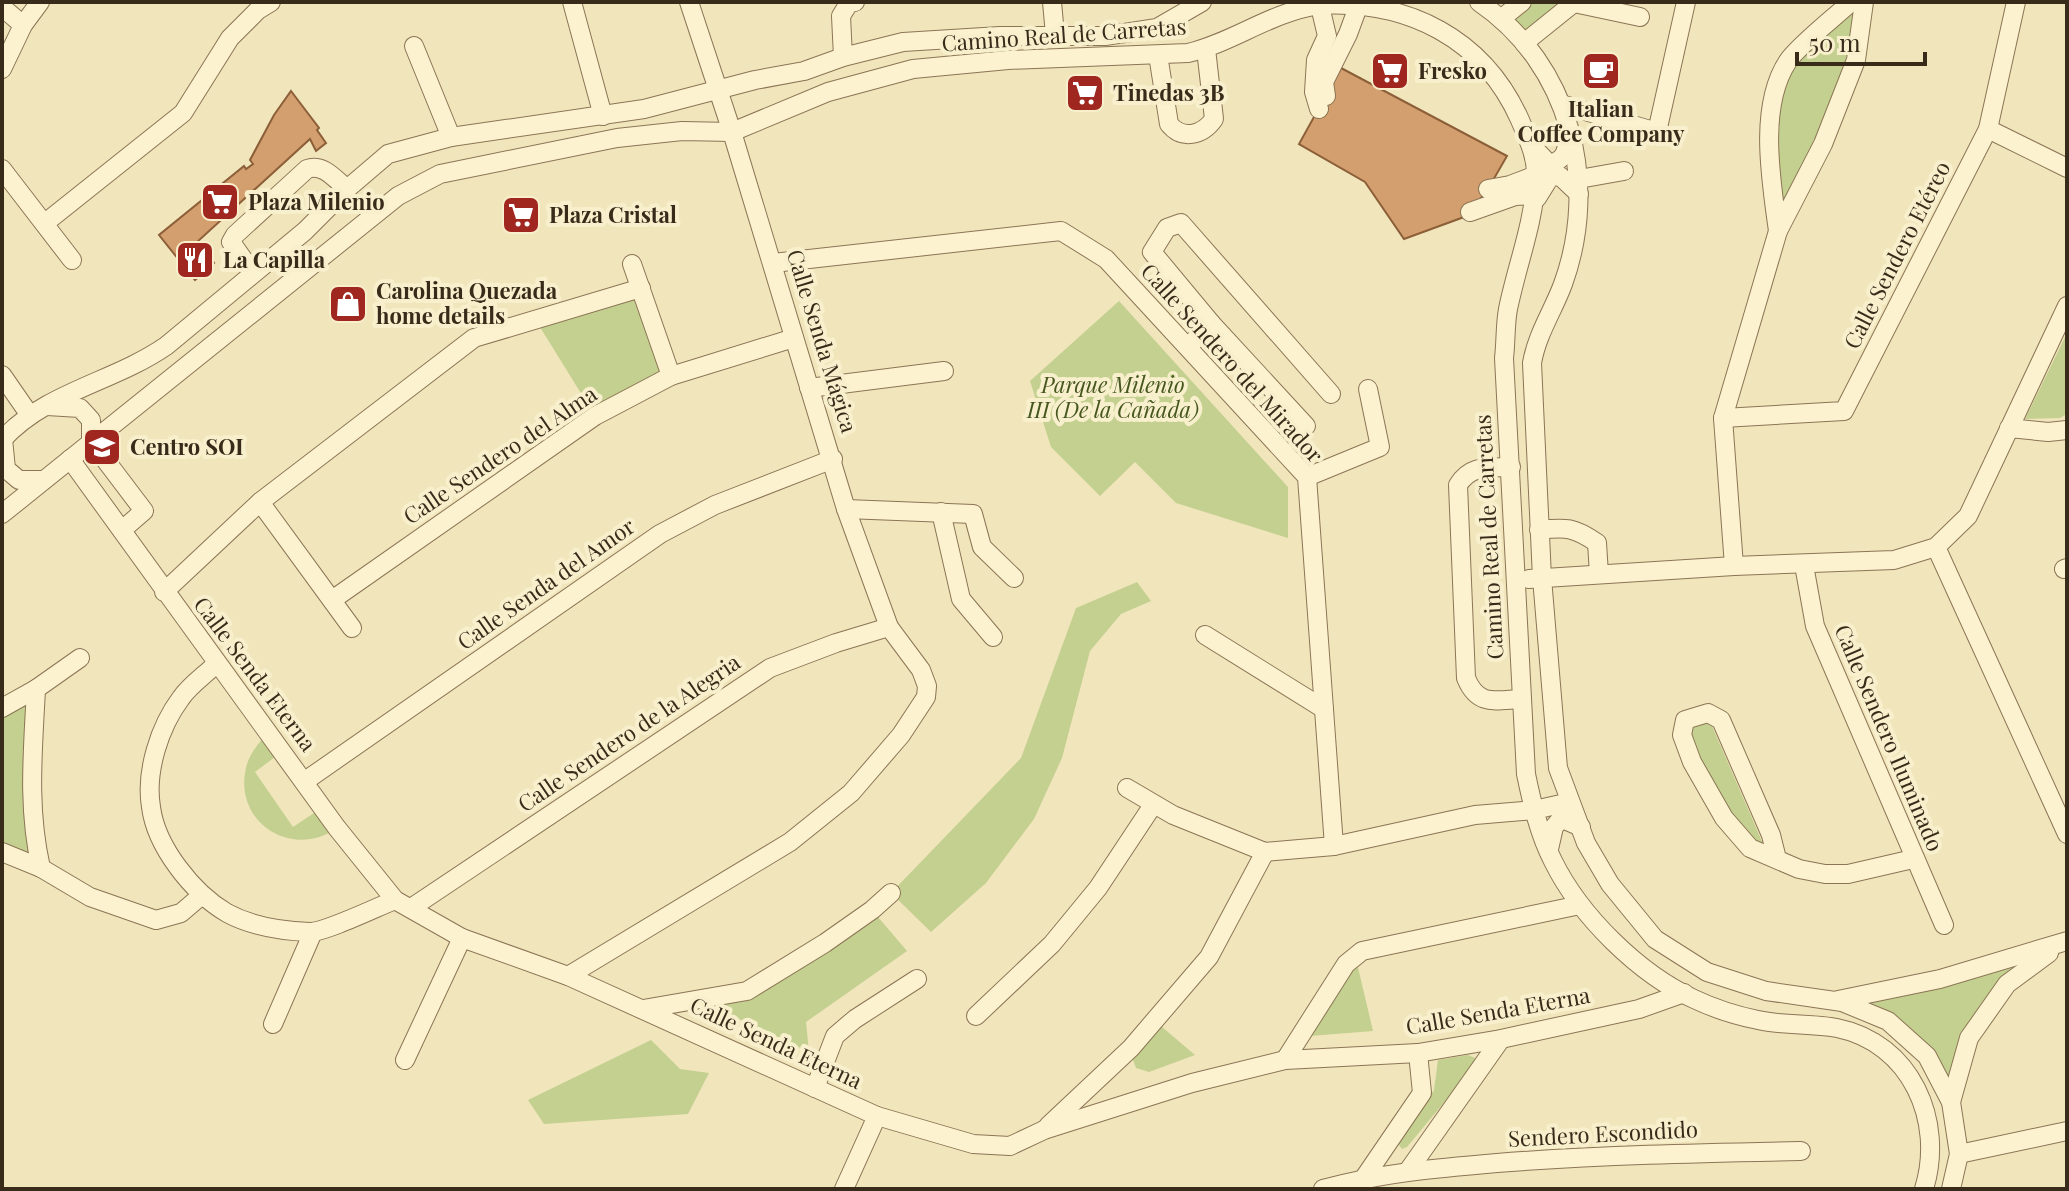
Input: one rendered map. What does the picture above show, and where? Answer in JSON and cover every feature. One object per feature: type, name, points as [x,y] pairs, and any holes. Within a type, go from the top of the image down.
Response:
[{"type":"street","points":[[2,69],[23,25],[40,2]]},
{"type":"street","points":[[45,223],[183,113],[230,38],[258,10],[271,2]]},
{"type":"street","points":[[572,2],[603,116]]},
{"type":"street","name":"Calle Senda Mágica","points":[[568,976],[790,842],[851,793],[901,735],[926,697],[927,686],[921,670],[889,627],[846,509],[773,263],[689,2]]},
{"type":"street","points":[[843,57],[841,16],[849,3],[855,2]]},
{"type":"street","points":[[1052,2],[1055,35]]},
{"type":"street","name":"Camino Real de Carretas","points":[[2,439],[37,410],[143,362],[166,346],[305,231],[388,154],[451,137],[644,109],[717,89],[804,71],[843,57],[903,42],[1055,35],[1105,36],[1157,28],[1202,2]]},
{"type":"street","points":[[1403,2],[1425,19]]},
{"type":"street","points":[[1479,2],[1502,18],[1545,69],[1570,132],[1579,186],[1580,212],[1573,249],[1563,284],[1535,345],[1532,363],[1542,578],[1559,773],[1586,843],[1610,884],[1655,939],[1707,972],[1766,991],[1834,1001],[1888,1021],[1927,1056],[1951,1102],[1959,1154],[1951,1189]]},
{"type":"street","points":[[1502,18],[1522,2]]},
{"type":"street","points":[[1524,43],[1574,2],[1640,17]]},
{"type":"street","points":[[1561,104],[1657,132],[1686,2]]},
{"type":"street","points":[[1778,231],[1769,162],[1773,96],[1788,61],[1851,2]]},
{"type":"street","points":[[1734,566],[1723,418],[1778,231],[1823,144],[1856,60],[1864,2]]},
{"type":"street","name":"Calle Sendero Etéreo","points":[[1723,418],[1844,411],[1988,129],[2016,2]]},
{"type":"street","points":[[1320,3],[1327,36],[1316,60],[1314,92],[1322,102],[1324,82],[1348,34],[1356,3]]},
{"type":"street","name":"Camino Real de Carretas","points":[[2,514],[398,196],[440,174],[617,138],[682,131],[732,132],[828,92],[913,69],[1008,60],[1188,53],[1206,49],[1287,11],[1320,3],[1356,3],[1411,12],[1475,52],[1507,92],[1531,145],[1536,175],[1534,200],[1508,311],[1504,358],[1526,774],[1534,810],[1552,860],[1580,905],[1637,964],[1694,999],[1759,1020],[1856,1033],[1893,1056],[1918,1089],[1926,1110],[1932,1151],[1924,1189]]},
{"type":"street","points":[[2,7],[23,25]]},
{"type":"street","points":[[414,46],[451,137]]},
{"type":"street","points":[[1158,55],[1169,124],[1181,134],[1190,135],[1203,130],[1214,119],[1206,49]]},
{"type":"street","points":[[1988,129],[2067,168]]},
{"type":"street","points":[[1531,145],[1549,164],[1559,162],[1566,152],[1570,132]]},
{"type":"street","points":[[253,273],[231,242],[307,169],[322,168],[347,189]]},
{"type":"street","points":[[2,169],[72,260]]},
{"type":"street","points":[[1470,212],[1515,196],[1534,200],[1550,177],[1560,176],[1579,186],[1624,171]]},
{"type":"street","points":[[1488,189],[1536,175]]},
{"type":"street","points":[[1306,426],[1211,323],[1152,252],[1167,228],[1181,223],[1331,394]]},
{"type":"street","name":"Calle Sendero del Mirador","points":[[773,263],[1061,231],[1106,259],[1307,477],[1334,846]]},
{"type":"street","points":[[632,264],[671,376]]},
{"type":"street","points":[[164,592],[260,502],[474,338],[641,288]]},
{"type":"street","points":[[1515,580],[1734,566],[1894,560],[1936,547],[1968,516],[2067,306]]},
{"type":"street","points":[[1189,346],[1211,323]]},
{"type":"street","name":"Calle Sendero del Alma","points":[[332,600],[595,416],[671,376],[794,338]]},
{"type":"street","points":[[809,388],[944,371]]},
{"type":"street","points":[[2,375],[37,410],[80,408],[91,420],[91,441],[144,511],[122,530]]},
{"type":"street","points":[[1307,477],[1380,447],[1368,389]]},
{"type":"street","points":[[2009,428],[2048,432],[2067,430]]},
{"type":"street","points":[[2,439],[6,469],[19,480],[42,480]]},
{"type":"street","name":"Calle Senda Eterna","points":[[70,459],[337,828],[403,904],[462,938],[568,976],[877,1116],[973,1144],[1010,1146],[1044,1130],[1192,1083],[1285,1060],[1418,1053],[1501,1039],[1639,1009],[1684,993]]},
{"type":"street","name":"Calle Senda del Amor","points":[[305,781],[660,534],[715,505],[833,459]]},
{"type":"street","points":[[1511,467],[1473,469],[1465,474],[1458,485],[1466,678],[1471,691],[1484,701],[1522,699]]},
{"type":"street","points":[[260,502],[352,628]]},
{"type":"street","points":[[846,509],[973,514],[982,547],[1014,578]]},
{"type":"street","points":[[941,512],[961,599],[993,637]]},
{"type":"street","points":[[1539,530],[1566,527],[1597,543],[1599,574]]},
{"type":"street","points":[[1936,547],[2067,834]]},
{"type":"street","name":"Calle Sendero Iluminado","points":[[1804,565],[1815,626],[1944,925]]},
{"type":"street","name":"Calle Sendero de la Alegria","points":[[313,932],[403,904],[770,668],[889,627]]},
{"type":"street","points":[[1205,635],[1324,709]]},
{"type":"street","points":[[2,708],[80,658]]},
{"type":"street","points":[[216,664],[181,696],[159,738],[151,784],[151,807],[158,831],[177,867],[202,895],[228,913],[257,925],[313,932],[273,1024]]},
{"type":"street","points":[[36,689],[30,784],[32,832],[41,868]]},
{"type":"street","points":[[1777,859],[1771,835],[1721,720],[1708,713],[1685,720],[1682,735],[1690,756],[1724,818],[1750,848],[1799,869],[1848,874],[1913,859]]},
{"type":"street","points":[[1526,774],[1544,795],[1553,793],[1559,773]]},
{"type":"street","points":[[1127,788],[1153,805],[1265,852],[1334,846],[1475,815],[1534,810],[1570,802]]},
{"type":"street","points":[[976,1016],[1052,944],[1098,888],[1153,805]]},
{"type":"street","points":[[1549,849],[1554,827],[1559,821],[1565,820],[1581,827]]},
{"type":"street","points":[[2,852],[41,868],[90,897],[156,920],[181,913],[202,895]]},
{"type":"street","points":[[1044,1130],[1131,1048],[1209,957],[1265,852]]},
{"type":"street","points":[[643,1009],[747,991],[825,943],[891,893]]},
{"type":"street","points":[[1285,1060],[1354,955],[1580,905]]},
{"type":"street","points":[[405,1060],[462,938]]},
{"type":"street","points":[[1834,1001],[1940,979],[2064,942]]},
{"type":"street","points":[[1951,1102],[1969,1038],[1999,994],[2007,984],[2064,942]]},
{"type":"street","points":[[815,1088],[835,1036],[855,1019],[917,979]]},
{"type":"street","points":[[1408,1171],[1501,1039]]},
{"type":"street","points":[[1364,1178],[1422,1093],[1418,1053]]},
{"type":"street","points":[[844,1189],[877,1116]]},
{"type":"street","points":[[1959,1154],[2067,1131]]},
{"type":"street","name":"Sendero Escondido","points":[[1323,1189],[1408,1171],[1589,1155],[1801,1151]]},
{"type":"green space","points":[[1522,2],[1575,2],[1524,43],[1502,18]]},
{"type":"green space","points":[[1864,2],[1856,60],[1778,231],[1769,162],[1788,61]]},
{"type":"green space","points":[[641,288],[671,376],[595,416],[535,319]]},
{"type":"green space","name":"Parque Milenio III (De la Cañada)","points":[[1119,301],[1288,487],[1288,538],[1176,503],[1135,462],[1100,496],[1051,447],[1030,381]]},
{"type":"green space","points":[[2067,333],[2067,414],[2060,418],[2025,419]]},
{"type":"green space","points":[[1137,582],[1151,601],[1121,614],[1090,651],[1062,758],[1034,819],[986,883],[931,932],[891,893],[1021,758],[1076,608]]},
{"type":"green space","points":[[36,689],[41,868],[2,852],[2,708]]},
{"type":"green space","points":[[1706,721],[1712,726],[1764,846],[1744,831],[1703,766],[1690,724]]},
{"type":"green space","points":[[269,731],[283,751],[255,772],[293,827],[323,807],[337,828],[320,837],[302,840],[270,830],[257,819],[248,805],[244,787],[246,768],[252,753]]},
{"type":"green space","points":[[872,910],[907,951],[806,1022],[809,1052],[699,1000],[747,991]]},
{"type":"green space","points":[[2061,944],[2007,984],[1969,1038],[1951,1102],[1927,1056],[1842,1002]]},
{"type":"green space","points":[[1356,959],[1373,1031],[1310,1036]]},
{"type":"green space","points":[[1155,1021],[1195,1055],[1149,1072],[1136,1068],[1132,1057]]},
{"type":"green space","points":[[651,1040],[680,1069],[709,1073],[688,1114],[544,1124],[528,1100]]},
{"type":"green space","points":[[1468,1055],[1475,1058],[1476,1064],[1407,1147],[1402,1149],[1397,1142],[1434,1090],[1438,1060]]},
{"type":"building","points":[[1341,68],[1507,156],[1470,212],[1404,239],[1365,182],[1299,144]]},
{"type":"building","name":"Plaza Milenio","points":[[291,91],[319,128],[317,130],[326,143],[316,151],[310,139],[197,242],[214,263],[195,280],[159,235],[244,166],[246,169],[253,164],[250,160]]},
{"type":"place","name":"Fresko","points":[[1390,71]]},
{"type":"place","name":"Italian Coffee Company","points":[[1601,71]]},
{"type":"place","name":"Tinedas 3B","points":[[1085,93]]},
{"type":"place","name":"Plaza Milenio","points":[[220,202]]},
{"type":"place","name":"Plaza Cristal","points":[[521,215]]},
{"type":"place","name":"La Capilla","points":[[195,260]]},
{"type":"place","name":"Carolina Quezada home details","points":[[348,304]]},
{"type":"place","name":"Centro SOI","points":[[102,447]]}]
